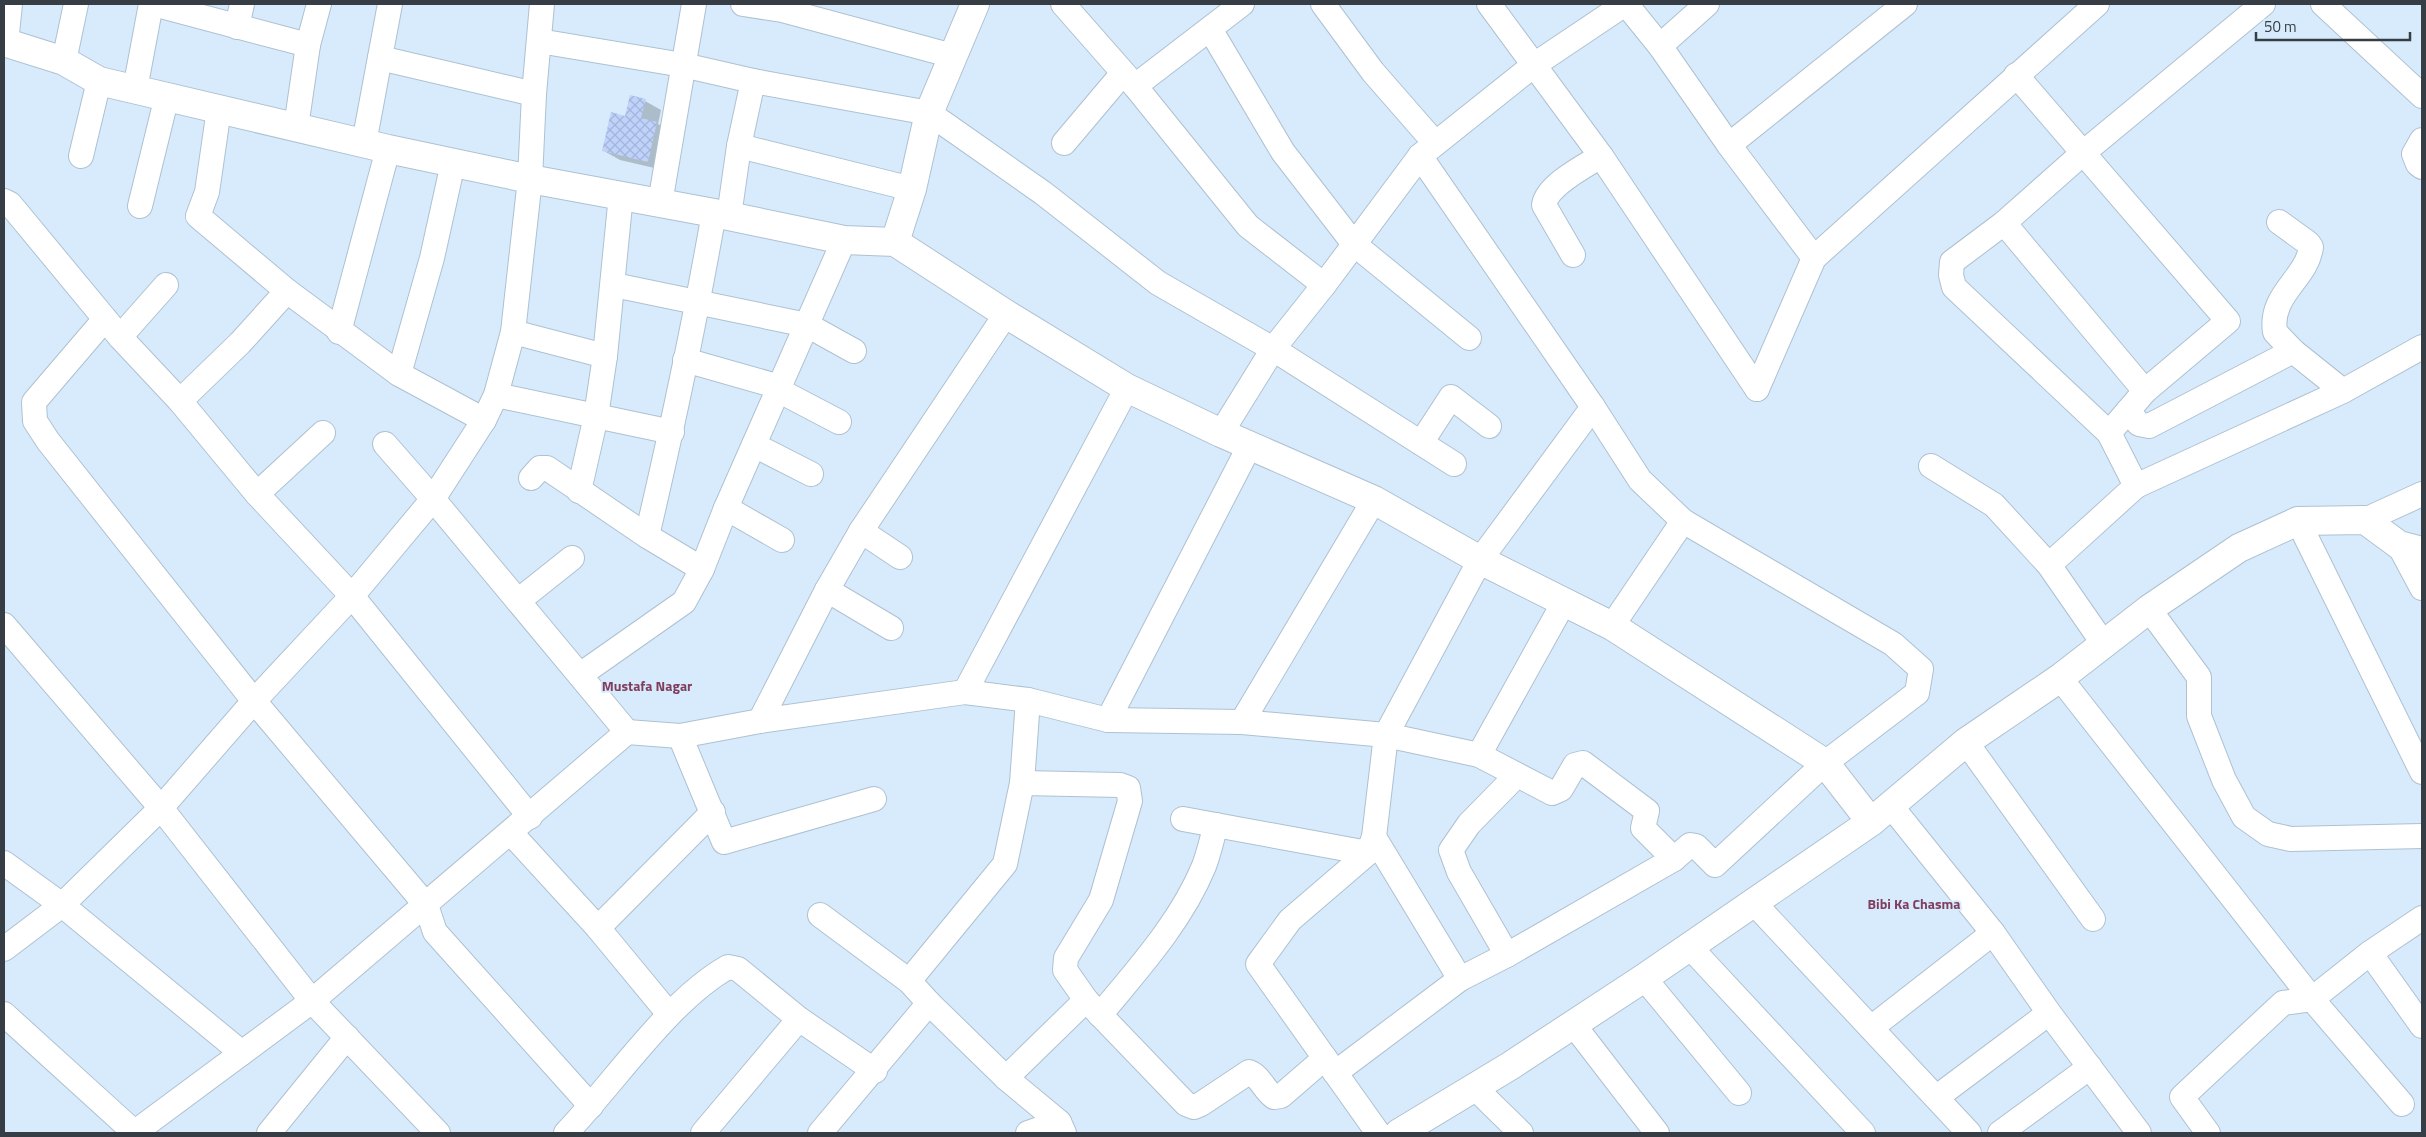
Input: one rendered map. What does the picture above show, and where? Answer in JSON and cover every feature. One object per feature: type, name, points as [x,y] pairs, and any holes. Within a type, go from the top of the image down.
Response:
[{"type":"street","points":[[10,4],[5,43],[64,61],[100,81],[296,128],[530,180],[721,214],[844,240],[895,242],[1006,314],[1128,388],[1221,433],[1374,500],[1480,560],[1612,626],[1825,762],[1881,814],[1993,933],[2049,1013],[2139,1133]]},
{"type":"street","points":[[64,61],[76,4]]},
{"type":"street","points":[[135,89],[152,4],[308,45]]},
{"type":"street","points":[[237,27],[242,4]]},
{"type":"street","points":[[296,128],[308,45],[319,4]]},
{"type":"street","points":[[339,332],[376,146],[380,58],[390,4]]},
{"type":"street","points":[[4,949],[62,905],[161,808],[254,701],[352,596],[433,499],[484,420],[496,395],[513,332],[530,180],[534,94],[542,4]]},
{"type":"street","points":[[660,203],[694,4]]},
{"type":"street","points":[[744,4],[782,7],[953,56]]},
{"type":"street","points":[[895,242],[912,189],[929,113],[976,4]]},
{"type":"street","points":[[1063,4],[1129,80],[1248,226],[1324,285]]},
{"type":"street","points":[[1064,143],[1129,80],[1210,30],[1242,4]]},
{"type":"street","points":[[1022,783],[1120,785],[1128,788],[1130,801],[1101,900],[1066,958],[1065,970],[1093,1007],[1186,1104],[1194,1107],[1249,1072],[1254,1074],[1269,1093],[1274,1096],[1281,1096],[1460,979],[1507,955],[1674,859],[1690,845],[1696,846],[1716,865],[1825,762],[1916,693],[1921,669],[1893,644],[1683,521],[1640,480],[1428,149],[1323,4]]},
{"type":"street","points":[[1489,4],[1601,156],[1757,389],[1814,258],[2016,75],[2088,7]]},
{"type":"street","points":[[1221,433],[1274,349],[1428,149],[1534,66],[1626,4],[1660,46],[1729,145],[1814,258]]},
{"type":"street","points":[[1660,46],[1707,4]]},
{"type":"street","points":[[1729,145],[1905,4]]},
{"type":"street","points":[[2136,486],[2109,432],[1954,286],[1951,275],[1952,262],[2004,223],[2084,153],[2263,4]]},
{"type":"street","points":[[2323,4],[2422,96]]},
{"type":"street","points":[[1210,30],[1283,152],[1354,244],[1469,338]]},
{"type":"street","points":[[539,42],[683,65],[929,113],[1043,193],[1158,283],[1274,349],[1454,464]]},
{"type":"street","points":[[380,58],[534,94]]},
{"type":"street","points":[[2016,75],[2228,321],[2145,391],[2109,432]]},
{"type":"street","points":[[647,536],[672,432],[685,360],[754,80]]},
{"type":"street","points":[[81,156],[100,81]]},
{"type":"street","points":[[140,206],[167,96]]},
{"type":"street","points":[[219,109],[207,192],[198,216],[339,332],[399,374],[484,420]]},
{"type":"street","points":[[2422,140],[2414,154],[2418,164],[2422,167]]},
{"type":"street","points":[[739,146],[912,189]]},
{"type":"street","points":[[1573,255],[1544,205],[1545,199],[1555,186],[1601,156]]},
{"type":"street","points":[[399,374],[432,258],[453,163]]},
{"type":"street","points":[[579,491],[596,416],[605,356],[614,285],[621,195]]},
{"type":"street","points":[[6,206],[180,401],[257,494],[352,596],[530,817]]},
{"type":"street","points":[[2279,222],[2308,242],[2311,247],[2307,258],[2275,309],[2275,332],[2294,351],[2343,391]]},
{"type":"street","points":[[2004,223],[2145,391]]},
{"type":"street","points":[[580,675],[676,610],[684,602],[702,570],[726,508],[844,240]]},
{"type":"street","points":[[166,285],[113,328],[34,402],[35,421],[48,441],[254,701],[426,905],[435,932],[591,1106]]},
{"type":"street","points":[[614,285],[699,301],[807,325],[854,351]]},
{"type":"street","points":[[180,401],[240,344],[287,291]]},
{"type":"street","points":[[760,721],[827,590],[861,531],[1006,314]]},
{"type":"street","points":[[513,332],[605,356]]},
{"type":"street","points":[[2049,565],[2136,486],[2343,391],[2422,347]]},
{"type":"street","points":[[2128,411],[2140,424],[2149,426],[2294,351]]},
{"type":"street","points":[[685,360],[779,389],[839,422]]},
{"type":"street","points":[[965,692],[1128,388]]},
{"type":"street","points":[[496,395],[672,432]]},
{"type":"street","points":[[1421,443],[1451,397],[1489,426]]},
{"type":"street","points":[[1378,1133],[1258,964],[1290,920],[1371,845],[1386,735],[1480,560],[1593,407]]},
{"type":"street","points":[[257,494],[323,433]]},
{"type":"street","points":[[385,444],[627,732]]},
{"type":"street","points":[[754,445],[811,474]]},
{"type":"street","points":[[1108,720],[1250,445]]},
{"type":"street","points":[[1931,466],[1994,505],[2049,565],[2103,643]]},
{"type":"street","points":[[532,478],[540,468],[546,468],[647,536],[702,570]]},
{"type":"street","points":[[1399,1133],[1644,978],[1754,903],[1881,814],[1966,742],[2060,678],[2149,609],[2239,548],[2298,521],[2365,520],[2422,494]]},
{"type":"street","points":[[1242,722],[1374,500]]},
{"type":"street","points":[[726,508],[782,540]]},
{"type":"street","points":[[2365,520],[2410,548],[2422,588]]},
{"type":"street","points":[[1612,626],[1683,521]]},
{"type":"street","points":[[2298,521],[2422,772]]},
{"type":"street","points":[[861,531],[900,557]]},
{"type":"street","points":[[518,601],[572,558]]},
{"type":"street","points":[[827,590],[890,628]]},
{"type":"street","points":[[1479,755],[1564,602]]},
{"type":"street","points":[[2149,609],[2199,677],[2199,716],[2224,780],[2244,817],[2268,834],[2291,839],[2422,836]]},
{"type":"street","points":[[4,625],[161,808],[312,1001],[347,1037],[430,1130]]},
{"type":"street","points":[[2060,678],[2312,999],[2402,1104]]},
{"type":"street","points":[[4,1014],[135,1133],[312,1001],[530,817],[627,732],[680,736],[760,721],[965,692],[1028,700],[1108,720],[1242,722],[1386,735],[1479,755],[1516,776],[1552,793],[1557,792],[1575,765],[1583,763],[1647,811],[1643,828],[1674,859]]},
{"type":"street","points":[[909,981],[1005,864],[1022,783],[1028,700]]},
{"type":"street","points":[[680,736],[724,842],[874,799]]},
{"type":"street","points":[[1966,742],[2093,919]]},
{"type":"street","points":[[1507,955],[1459,872],[1451,850],[1469,824],[1516,776]]},
{"type":"street","points":[[598,928],[713,812]]},
{"type":"street","points":[[1183,819],[1371,845],[1460,979]]},
{"type":"street","points":[[1006,1078],[1093,1007],[1160,940],[1194,886],[1204,866],[1216,825]]},
{"type":"street","points":[[511,833],[598,928],[669,1014]]},
{"type":"street","points":[[4,863],[62,905],[242,1053]]},
{"type":"street","points":[[1754,903],[1970,1133]]},
{"type":"street","points":[[820,915],[909,981],[929,1004],[1061,1128]]},
{"type":"street","points":[[2208,1133],[2182,1097],[2283,1003],[2312,999],[2370,953],[2422,918]]},
{"type":"street","points":[[1871,1028],[1993,933]]},
{"type":"street","points":[[1689,946],[1863,1133]]},
{"type":"street","points":[[2370,953],[2422,1026]]},
{"type":"street","points":[[566,1133],[669,1014],[718,972],[728,967],[738,969],[799,1019],[875,1071]]},
{"type":"street","points":[[1644,978],[1739,1093]]},
{"type":"street","points":[[820,1133],[875,1071],[929,1004]]},
{"type":"street","points":[[1937,1097],[2049,1013]]},
{"type":"street","points":[[703,1133],[799,1019]]},
{"type":"street","points":[[1573,1024],[1657,1133]]},
{"type":"street","points":[[269,1133],[347,1037]]},
{"type":"street","points":[[2000,1133],[2090,1067]]},
{"type":"street","points":[[1474,1087],[1521,1133]]},
{"type":"street","points":[[1028,1133],[1061,1128]]},
{"type":"building","points":[[630,95],[646,99],[641,118],[657,122],[648,162],[602,151],[611,112],[625,116]]},
{"type":"district","name":"Mustafa Nagar","points":[[647,685]]},
{"type":"district","name":"Bibi Ka Chasma","points":[[1914,903]]}]
